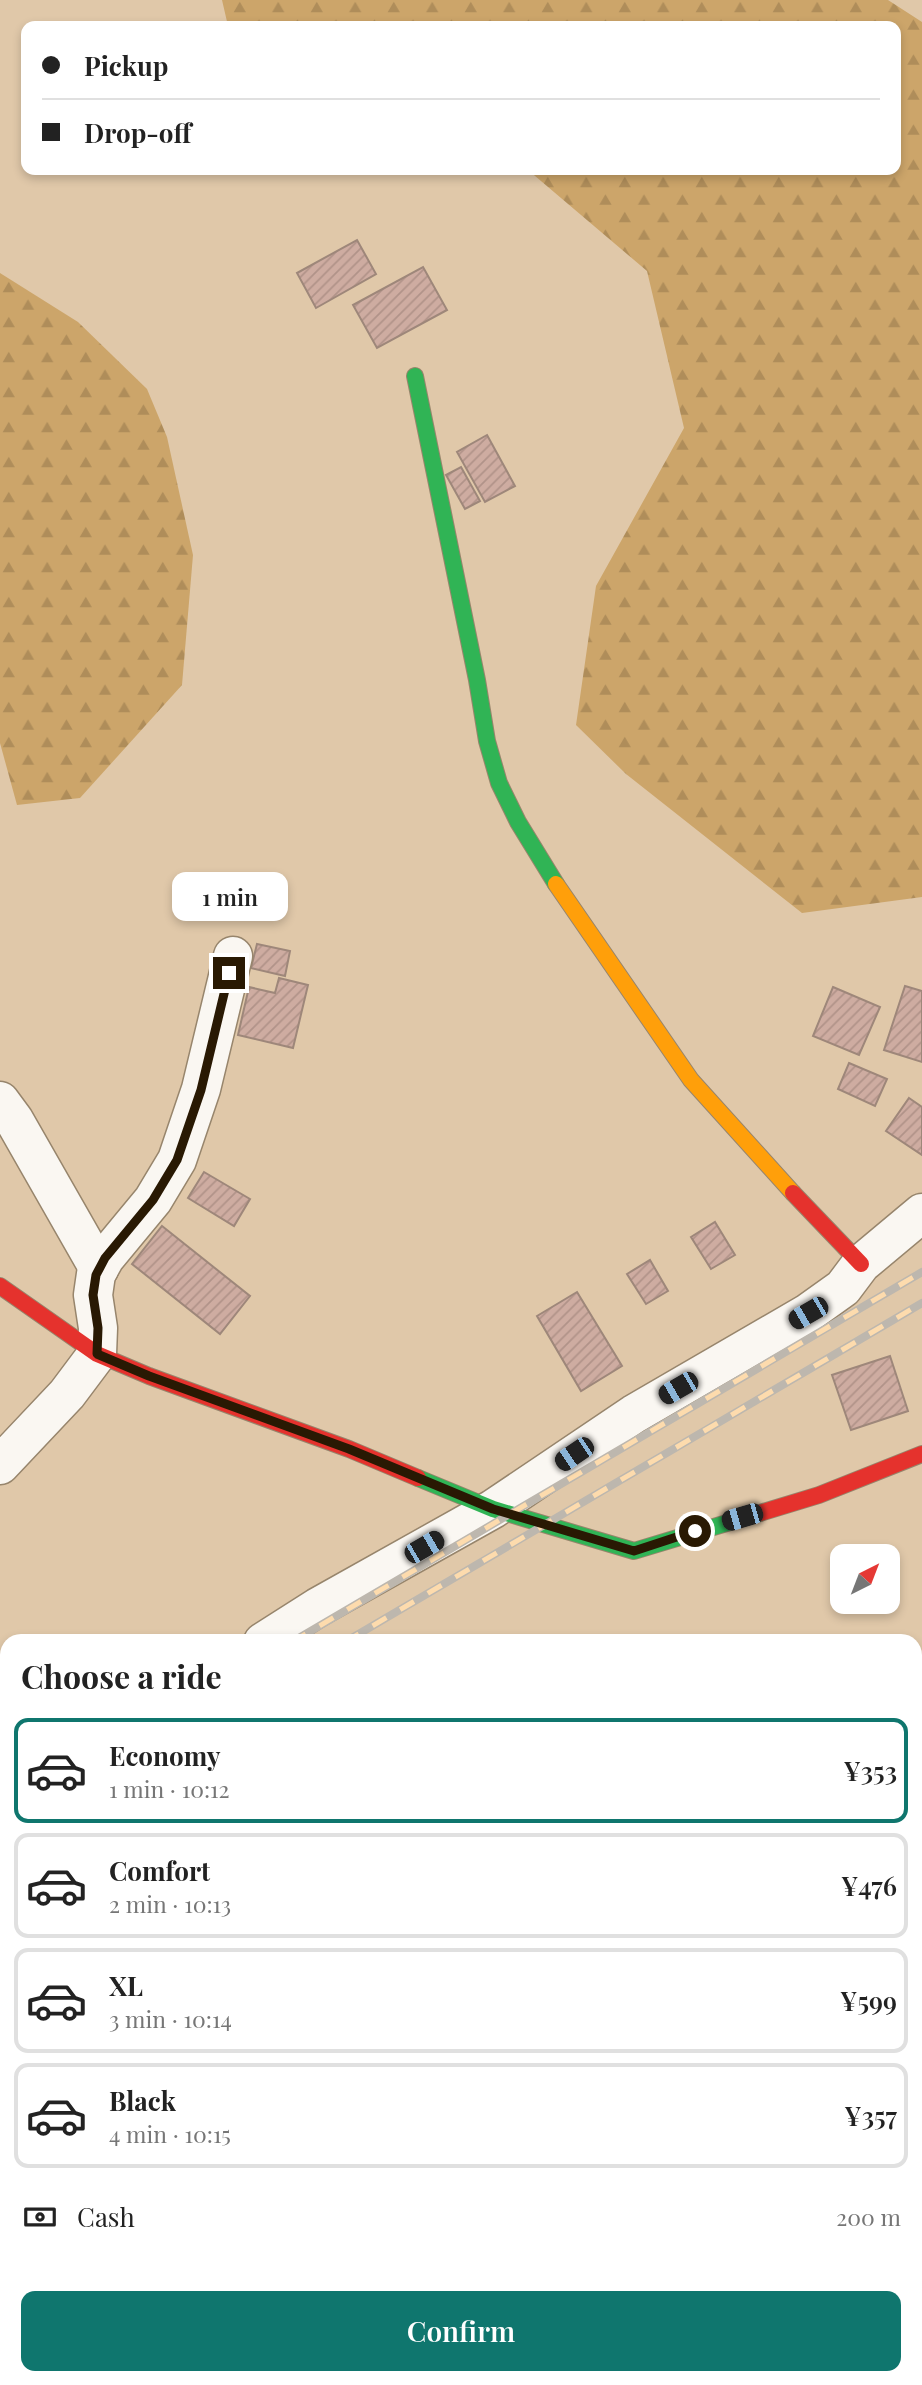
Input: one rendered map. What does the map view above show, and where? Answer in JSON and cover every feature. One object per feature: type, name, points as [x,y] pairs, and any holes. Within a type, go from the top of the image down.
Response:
[{"type":"street","points":[[415,376],[487,741],[499,783],[518,821],[547,870],[691,1080],[747,1144],[861,1264]]},
{"type":"street","points":[[0,1465],[67,1394],[97,1354],[98,1328],[93,1295],[96,1275],[153,1200],[177,1160],[201,1090],[233,956]]},
{"type":"street","points":[[0,1101],[14,1120],[99,1269]]},
{"type":"street","points":[[276,1634],[318,1607],[493,1509],[634,1413],[827,1301],[843,1288],[861,1264],[922,1213]]},
{"type":"street","points":[[0,1286],[97,1354],[149,1376],[349,1449],[493,1509],[634,1551],[819,1495],[922,1454]]},
{"type":"green space","points":[[222,0],[888,0],[922,22],[922,897],[802,913],[626,774],[576,725],[596,586],[684,428],[647,271],[534,175],[901,175],[901,21],[227,21]]},
{"type":"green space","points":[[0,273],[78,322],[147,389],[167,437],[193,555],[182,685],[80,798],[17,805],[0,743]]},
{"type":"building","points":[[357,240],[376,274],[316,308],[297,273]]},
{"type":"building","points":[[423,267],[447,310],[377,348],[353,305]]},
{"type":"building","points":[[487,435],[515,486],[485,502],[457,452]]},
{"type":"building","points":[[461,467],[480,501],[465,509],[446,475]]},
{"type":"building","points":[[257,944],[290,951],[285,976],[251,968]]},
{"type":"building","points":[[279,978],[308,985],[293,1048],[238,1035],[249,987],[275,993]]},
{"type":"building","points":[[905,986],[922,991],[922,1062],[884,1050]]},
{"type":"building","points":[[833,987],[880,1007],[859,1055],[813,1036]]},
{"type":"building","points":[[849,1063],[887,1079],[875,1106],[838,1089]]},
{"type":"building","points":[[909,1098],[922,1107],[922,1155],[886,1131]]},
{"type":"building","points":[[204,1172],[250,1199],[234,1226],[188,1198]]},
{"type":"building","points":[[715,1222],[735,1255],[711,1269],[691,1237]]},
{"type":"building","points":[[162,1226],[250,1296],[220,1334],[132,1264]]},
{"type":"building","points":[[650,1260],[668,1291],[646,1304],[627,1274]]},
{"type":"building","points":[[577,1292],[622,1366],[581,1391],[537,1316]]},
{"type":"building","points":[[890,1356],[908,1411],[851,1430],[832,1375]]},
{"type":"railway","points":[[306,1634],[922,1272]]},
{"type":"railway","points":[[359,1634],[922,1303]]},
{"type":"traffic: fast","points":[[415,376],[487,741],[499,783],[518,822],[556,884]]},
{"type":"traffic: fast","points":[[418,1478],[493,1509],[634,1551],[760,1513]]},
{"type":"traffic: slow","points":[[556,884],[691,1080],[793,1193]]},
{"type":"traffic: jam","points":[[793,1193],[861,1264]]},
{"type":"traffic: jam","points":[[0,1286],[97,1354],[149,1376],[349,1449],[418,1478]]},
{"type":"traffic: jam","points":[[760,1513],[819,1495],[922,1454]]},
{"type":"route","points":[[229,973],[201,1090],[177,1160],[153,1200],[105,1258],[96,1275],[93,1295],[98,1328],[97,1354],[149,1376],[349,1449],[493,1509],[634,1551],[695,1531]]}]
